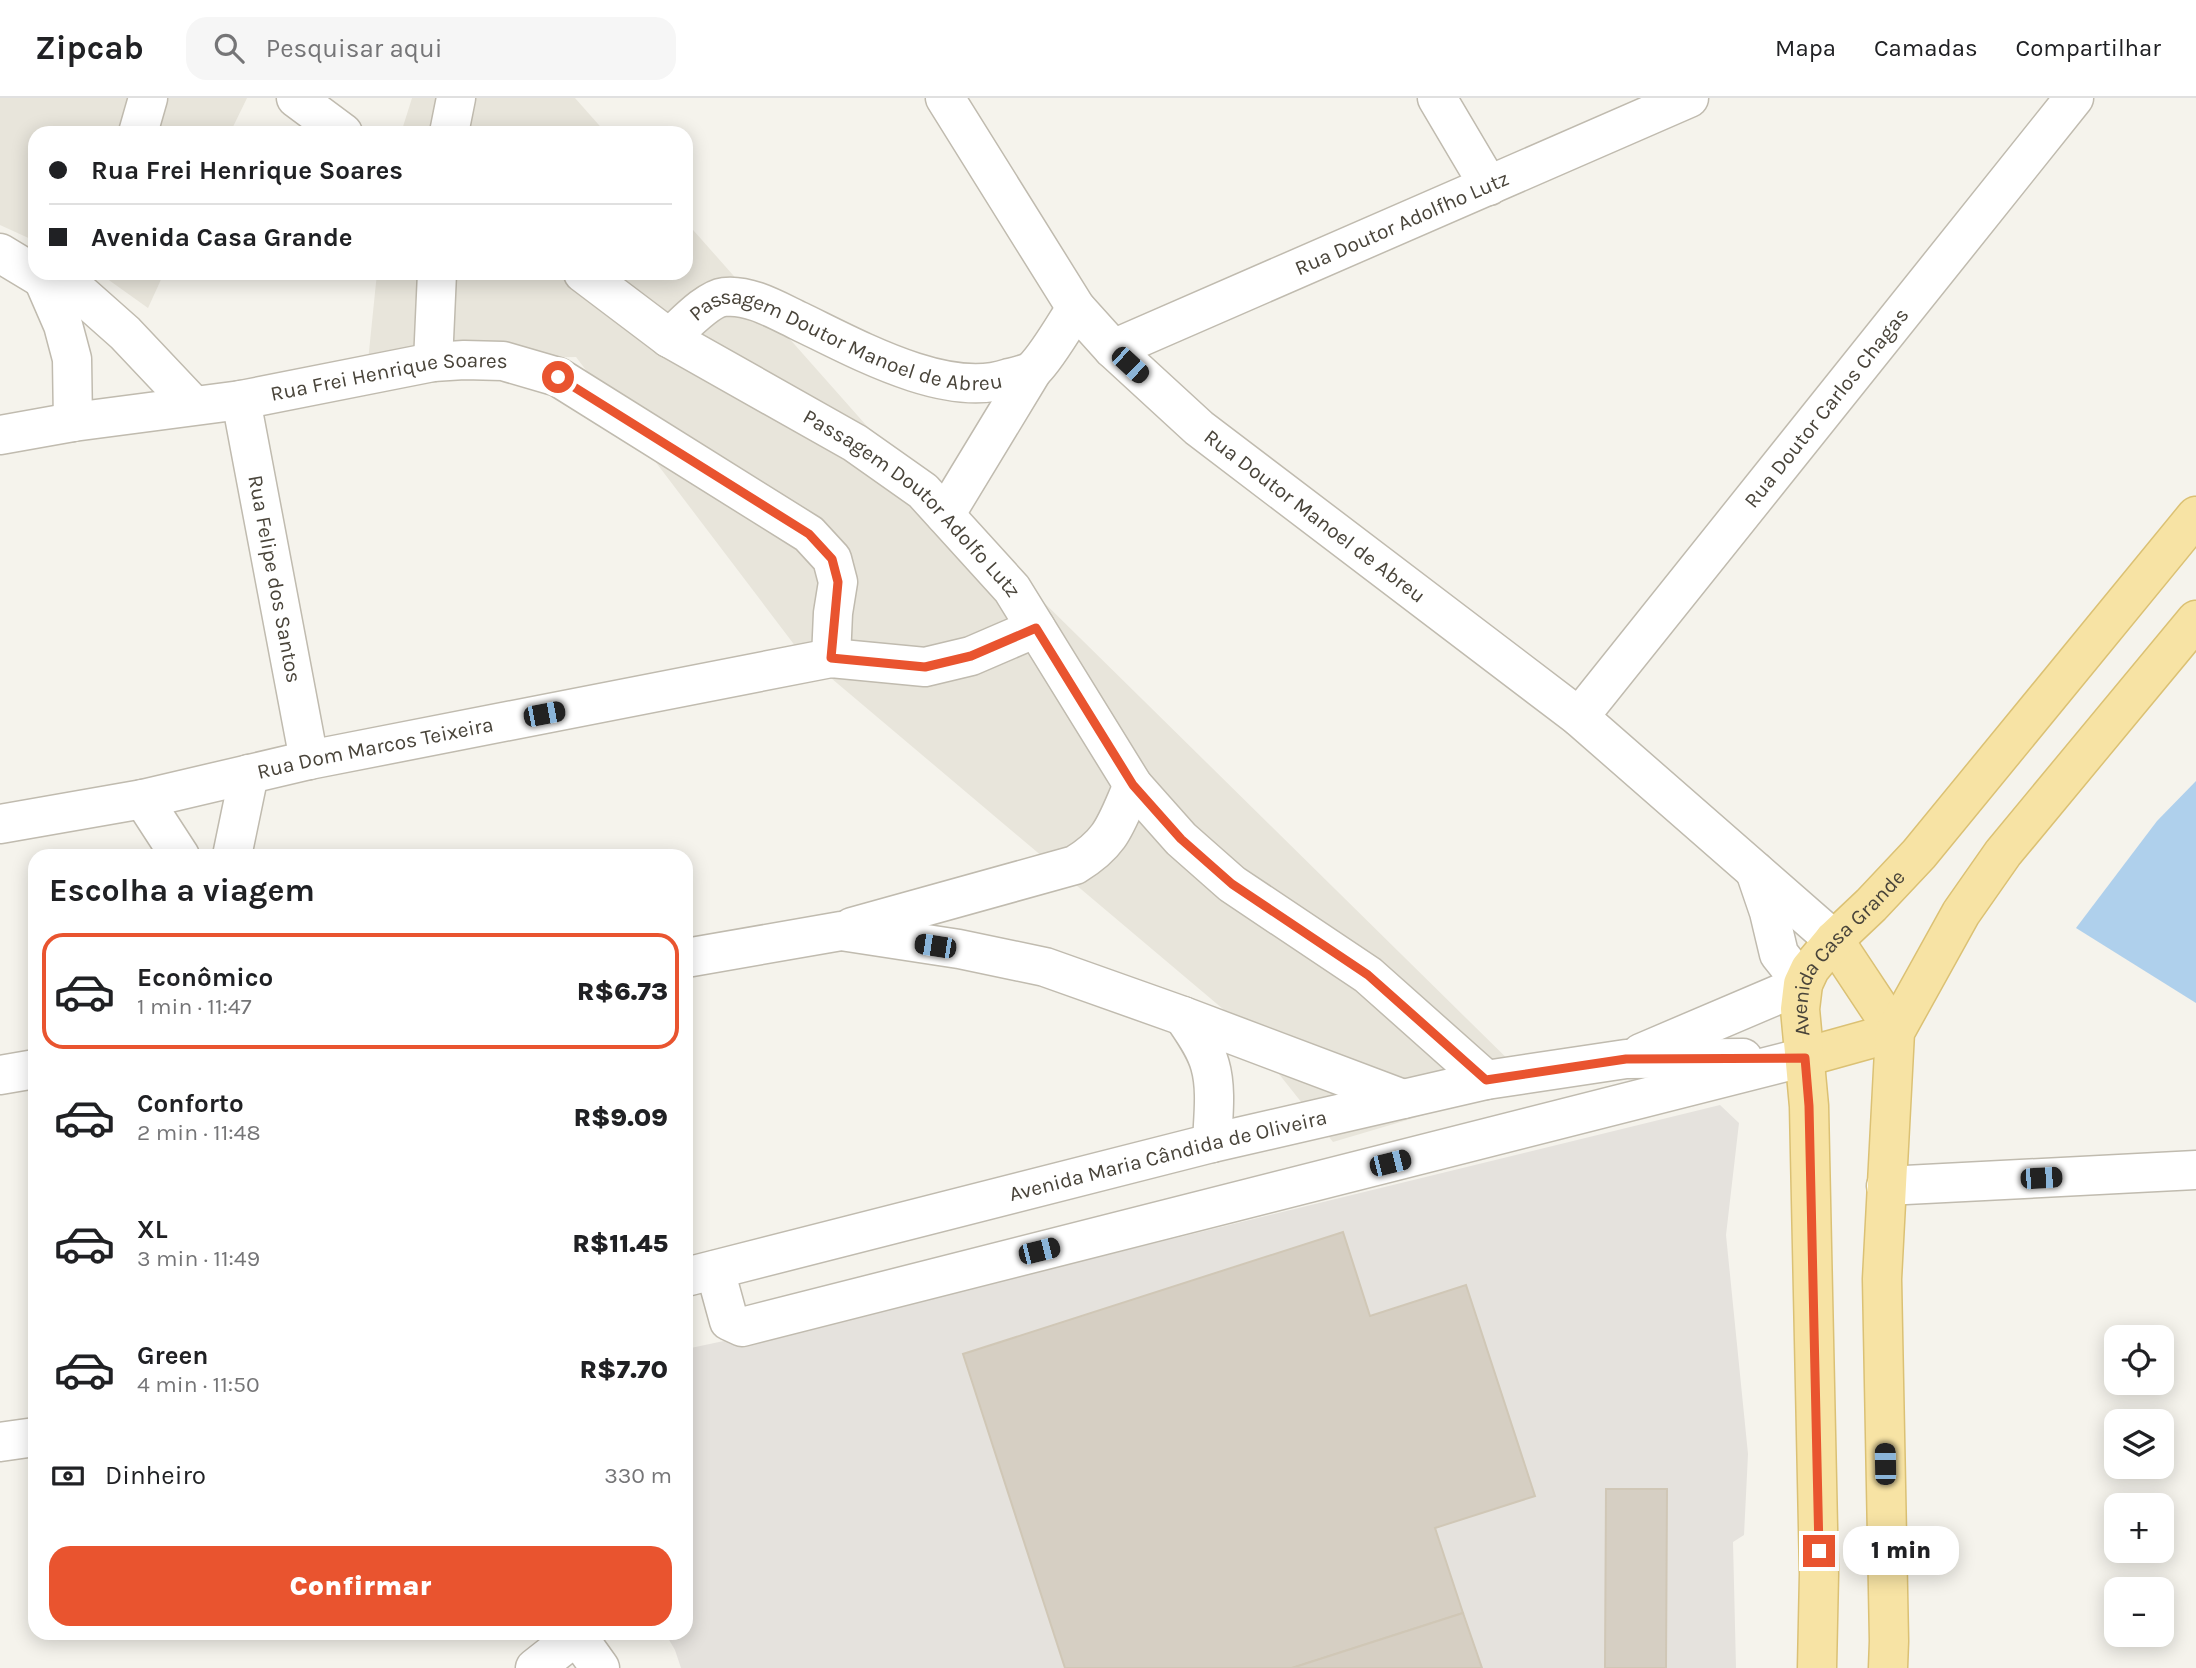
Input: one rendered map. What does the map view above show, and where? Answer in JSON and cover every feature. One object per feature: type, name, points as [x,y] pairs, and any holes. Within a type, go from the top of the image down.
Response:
[{"type":"main road","name":"Avenida Casa Grande","points":[[1817,1668],[1819,1574],[1809,1106],[1800,1009],[1803,984],[1810,969],[1834,940],[1919,855],[2196,516]]},
{"type":"main road","points":[[1888,1668],[1882,1292],[1895,1032],[1961,913],[2003,853],[2196,620]]},
{"type":"main road","points":[[1834,940],[1895,1032]]},
{"type":"main road","points":[[1805,1058],[1895,1032]]},
{"type":"street","points":[[140,126],[148,98]]},
{"type":"street","points":[[296,98],[334,126]]},
{"type":"street","points":[[450,126],[456,98]]},
{"type":"street","name":"Rua Doutor Manoel de Abreu","points":[[945,98],[1076,308],[1113,349],[1199,428],[1578,717],[1834,940]]},
{"type":"street","points":[[1437,98],[1489,186]]},
{"type":"street","name":"Rua Doutor Adolfho Lutz","points":[[1113,349],[1689,98]]},
{"type":"street","name":"Rua Doutor Carlos Chagas","points":[[1578,717],[2074,98]]},
{"type":"street","points":[[0,253],[28,270]]},
{"type":"street","points":[[43,280],[63,325],[72,359],[73,422]]},
{"type":"street","points":[[47,280],[72,286],[125,333],[193,405]]},
{"type":"street","points":[[433,362],[438,280]]},
{"type":"street","name":"Passagem Doutor Adolfo Lutz","points":[[592,280],[669,338],[855,443],[923,491],[1012,589],[1133,785],[1181,839],[1232,884],[1368,975],[1486,1080]]},
{"type":"street","name":"Passagem Doutor Manoel de Abreu","points":[[669,338],[711,302],[721,297],[738,297],[767,306],[871,356],[929,377],[968,384],[999,382],[1032,370]]},
{"type":"street","name":"Passagem Doutor Manoel de Abreu","points":[[945,515],[1032,370],[1076,308]]},
{"type":"street","name":"Rua Frei Henrique Soares","points":[[0,435],[73,422],[241,400],[433,362],[503,361],[558,377],[809,534],[832,559],[838,582],[831,658]]},
{"type":"street","name":"Rua Felipe dos Santos","points":[[241,400],[309,760]]},
{"type":"street","name":"Rua Dom Marcos Teixeira","points":[[0,824],[143,799],[309,760],[831,658],[925,667],[971,656],[1036,628]]},
{"type":"street","points":[[233,849],[249,774]]},
{"type":"street","points":[[693,957],[841,930],[1075,865],[1094,854],[1112,834],[1133,785]]},
{"type":"street","points":[[143,799],[175,849]]},
{"type":"street","points":[[1755,871],[1779,954],[1803,984]]},
{"type":"street","points":[[841,930],[959,949],[1045,968],[1183,1016],[1403,1099]]},
{"type":"street","name":"Avenida Maria Cândida de Oliveira","points":[[1626,1059],[1803,984]]},
{"type":"street","points":[[1183,1016],[1210,1062],[1213,1079],[1212,1143]]},
{"type":"street","name":"Avenida Maria Cândida de Oliveira","points":[[1805,1058],[742,1327],[729,1321],[700,1273],[1212,1143],[1486,1080],[1626,1059],[1805,1058]]},
{"type":"street","points":[[0,1075],[28,1070]]},
{"type":"street","points":[[1886,1186],[2196,1170]]},
{"type":"street","points":[[0,1442],[28,1438]]},
{"type":"street","points":[[536,1668],[569,1640]]},
{"type":"street","points":[[580,1640],[600,1668]]},
{"type":"shaded area","points":[[0,98],[247,98],[233,126],[28,126],[28,238],[0,225]]},
{"type":"shaded area","points":[[412,98],[575,98],[600,126],[403,126]]},
{"type":"shaded area","points":[[693,230],[881,442],[1532,1083],[1333,1142],[1236,1020],[799,651],[576,357],[368,361],[376,280],[693,280]]},
{"type":"shaded area","points":[[109,280],[161,280],[148,308]]},
{"type":"shaded area","points":[[1720,1105],[1739,1123],[1726,1235],[1748,1454],[1744,1535],[1733,1542],[1736,1668],[681,1668],[669,1640],[693,1640],[693,1348],[955,1292]]},
{"type":"water","points":[[2196,781],[2196,1003],[2076,928],[2157,821]]},
{"type":"building","points":[[1343,1232],[1370,1316],[1466,1285],[1535,1496],[1435,1528],[1463,1613],[1292,1668],[1065,1668],[963,1354]]},
{"type":"building","points":[[1606,1489],[1667,1489],[1666,1668],[1605,1668]]},
{"type":"building","points":[[1463,1613],[1482,1668],[1292,1668]]},
{"type":"route","points":[[558,377],[809,534],[832,559],[838,582],[831,658],[925,667],[971,656],[1036,628],[1133,785],[1181,839],[1232,884],[1368,975],[1486,1080],[1626,1059],[1805,1058],[1809,1106],[1819,1551]]}]
